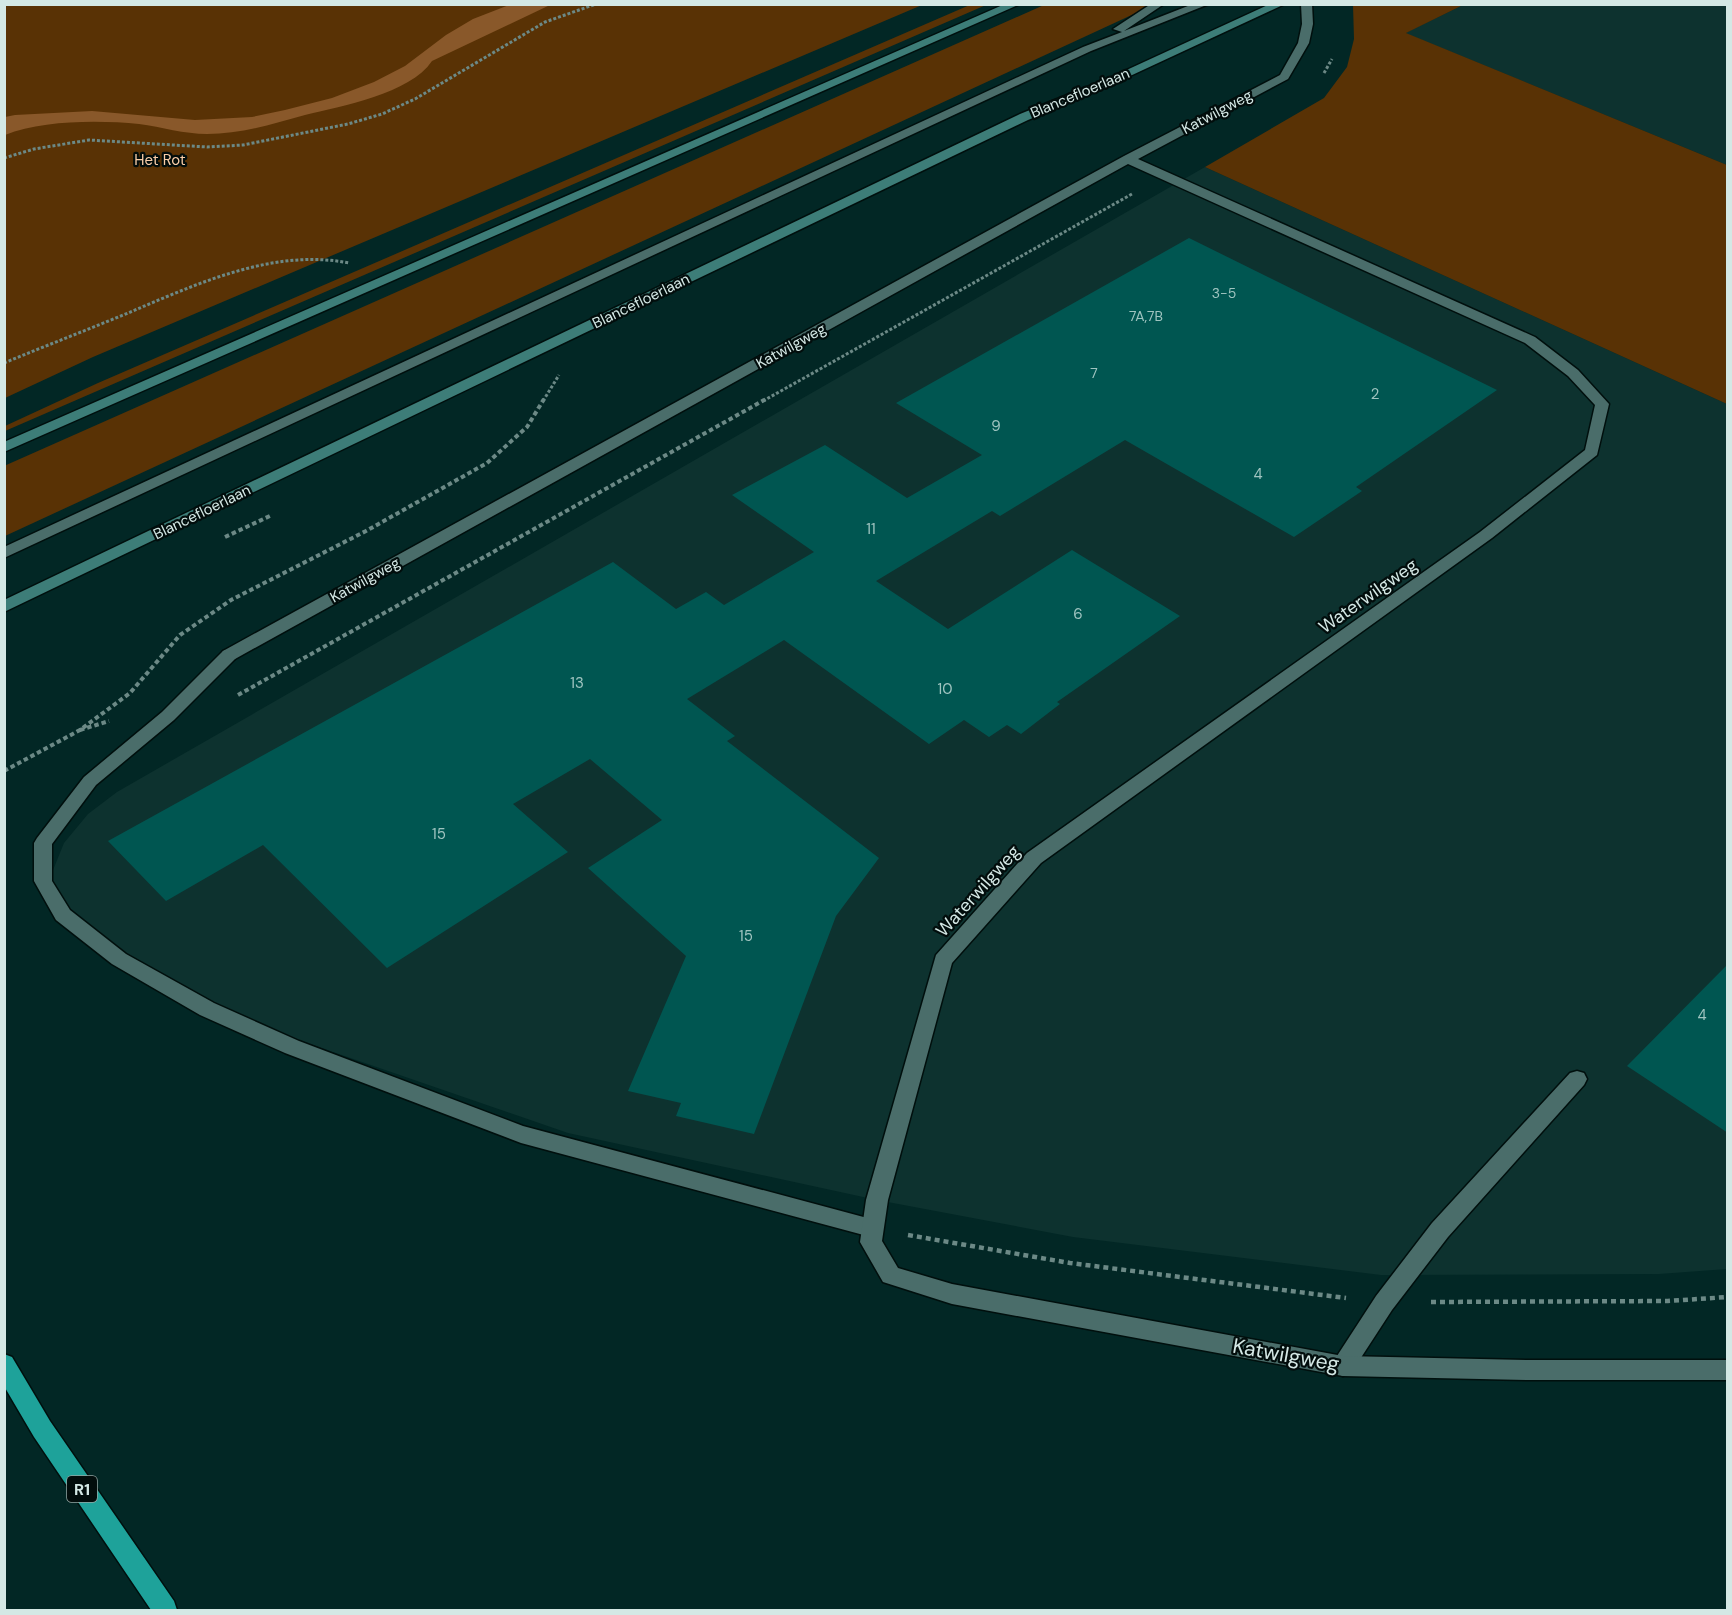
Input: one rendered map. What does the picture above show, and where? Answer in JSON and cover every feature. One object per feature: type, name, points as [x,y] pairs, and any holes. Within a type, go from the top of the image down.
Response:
[{"type":"highway","name":"R1","points":[[4,1364],[42,1429],[165,1611]]},
{"type":"main road","points":[[4,448],[1015,4]]},
{"type":"main road","name":"Blancefloerlaan","points":[[4,607],[1024,117],[1111,81],[1280,4]]},
{"type":"street","points":[[1087,49],[1159,4]]},
{"type":"street","points":[[4,553],[1087,49],[1204,4]]},
{"type":"street","name":"Katwilgweg","points":[[1306,4],[1310,21],[1306,39],[1298,57],[1284,76],[1128,159],[230,655],[168,716],[90,781],[43,843],[43,881],[63,915],[119,959],[207,1009],[292,1047],[521,1134],[871,1235],[891,1275],[952,1294],[1343,1366],[1528,1370],[1728,1370]]},
{"type":"street","name":"Waterwilgweg","points":[[871,1235],[943,960],[1034,858],[1486,535],[1592,452],[1602,404],[1573,373],[1530,340],[1128,159]]},
{"type":"street","points":[[1343,1366],[1384,1302],[1440,1230],[1577,1079]]},
{"type":"path","points":[[4,158],[34,149],[89,140],[207,147],[243,145],[348,124],[382,114],[415,99],[545,22],[596,4]]},
{"type":"path","points":[[1320,79],[1331,64],[1333,55]]},
{"type":"path","points":[[260,685],[1166,175]]},
{"type":"path","points":[[4,363],[199,284],[273,263],[334,258],[352,265]]},
{"type":"path","points":[[4,771],[80,730],[130,693],[180,635],[231,600],[366,531],[487,463],[527,427],[561,372]]},
{"type":"path","points":[[80,730],[119,718]]},
{"type":"path","points":[[871,1235],[1070,1263],[1384,1302],[1668,1301],[1728,1297]]},
{"type":"shaded area","points":[[509,5],[550,5],[432,61],[422,72],[392,90],[374,97],[256,128],[207,134],[139,124],[89,122],[36,126],[5,135],[5,117],[15,115],[92,111],[195,120],[252,117],[332,98],[374,82],[405,66],[446,35],[473,19]]},
{"type":"shaded area","points":[[1463,5],[1727,5],[1727,165],[1405,33]]},
{"type":"shaded area","points":[[1205,167],[1727,404],[1727,1269],[1659,1274],[1381,1275],[1073,1237],[877,1200],[568,1133],[304,1042],[213,1004],[126,954],[70,913],[49,880],[64,843],[88,814],[117,792]]},
{"type":"green space","points":[[972,4],[986,5],[5,431],[5,426],[98,383]]},
{"type":"green space","name":"Het Rot","points":[[4,5],[922,5],[93,357],[5,398]]},
{"type":"green space","points":[[1044,5],[1151,5],[5,536],[4,466]]},
{"type":"green space","points":[[1353,5],[1463,5],[1406,33],[1727,165],[1727,404],[1205,167],[1324,98],[1347,67],[1354,39]]},
{"type":"building","points":[[1189,238],[1497,390],[1356,487],[1362,491],[1294,537],[1125,440],[1000,516],[992,511],[876,581],[948,629],[1072,550],[1180,616],[1057,702],[1060,704],[1021,734],[1007,725],[989,737],[964,720],[929,744],[784,640],[687,699],[735,736],[727,741],[879,858],[836,916],[754,1134],[676,1116],[681,1103],[628,1091],[686,956],[588,868],[662,820],[590,759],[513,804],[568,852],[387,968],[263,845],[166,901],[108,841],[613,562],[676,609],[706,592],[724,605],[814,552],[732,495],[825,445],[907,498],[982,455],[896,403]]},
{"type":"building","points":[[1728,964],[1728,1133],[1627,1066]]}]
